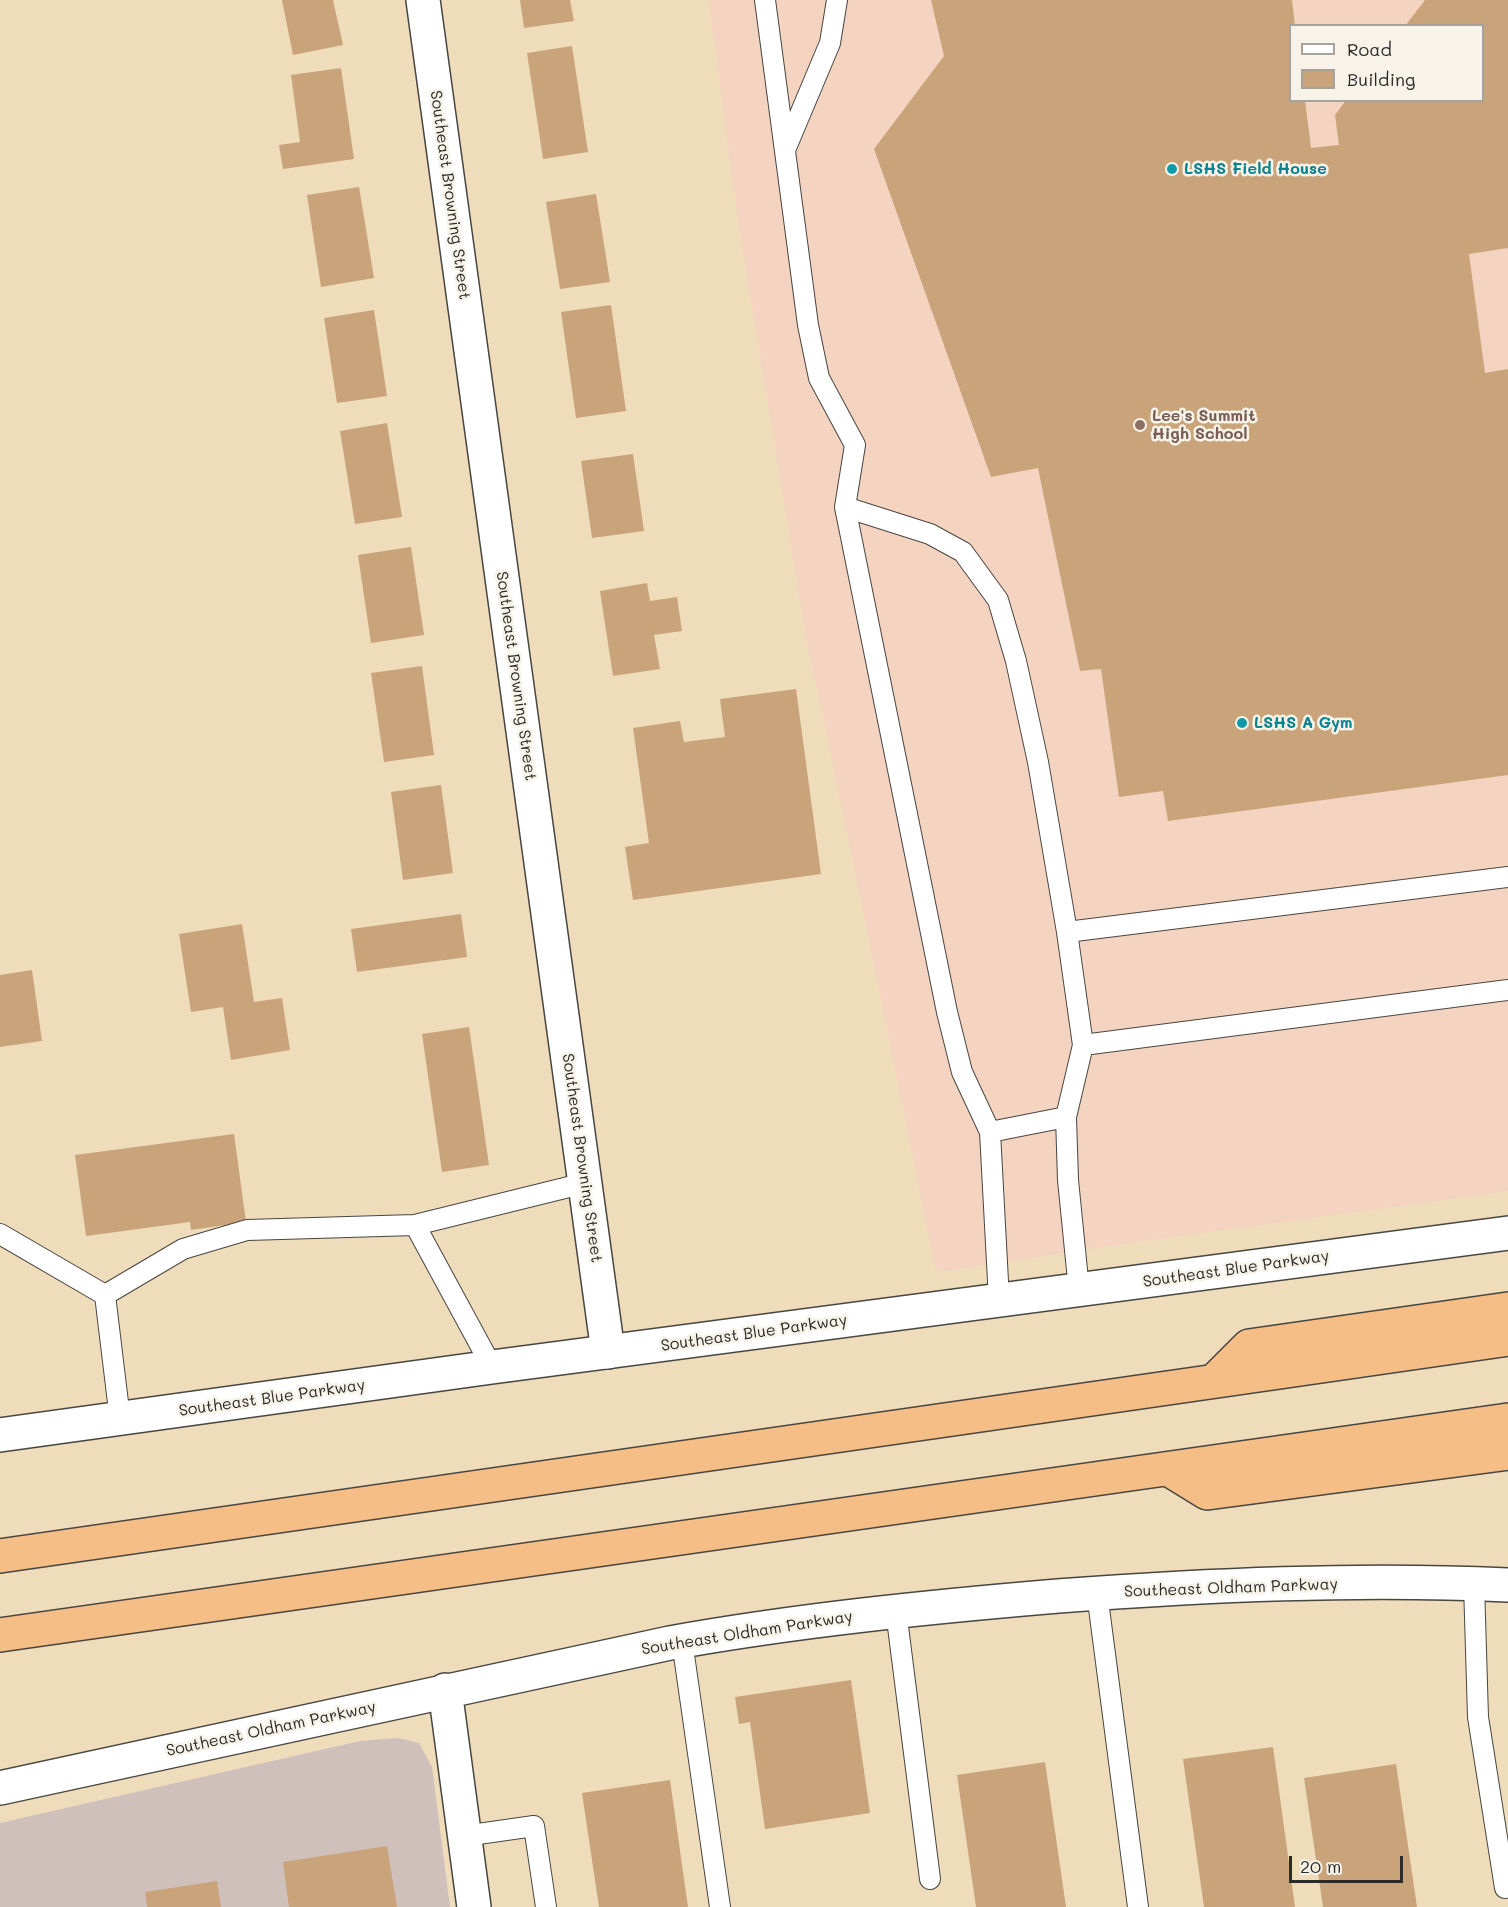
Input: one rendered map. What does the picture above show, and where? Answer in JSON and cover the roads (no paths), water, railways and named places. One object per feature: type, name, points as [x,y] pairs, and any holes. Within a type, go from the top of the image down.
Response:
[{"type":"highway","points":[[1215,1380],[1249,1346],[1508,1309]]},
{"type":"highway","points":[[0,1556],[1508,1339]]},
{"type":"highway","points":[[0,1635],[1508,1420]]},
{"type":"highway","points":[[1168,1469],[1207,1493],[1508,1453]]},
{"type":"street","name":"Southeast Browning Street","points":[[423,0],[608,1352]]},
{"type":"street","name":"Southeast Blue Parkway","points":[[0,1435],[492,1367],[1508,1233]]},
{"type":"street","name":"Southeast Oldham Parkway","points":[[0,1788],[445,1690],[682,1641],[780,1625],[896,1611],[1097,1593],[1224,1585],[1508,1585]]},
{"type":"street","points":[[445,1690],[474,1907]]},
{"type":"lane","points":[[765,0],[808,325],[819,378],[855,445],[845,507],[947,1012],[962,1072],[990,1132],[999,1300]]},
{"type":"lane","points":[[784,152],[830,43],[837,0]]},
{"type":"lane","points":[[845,507],[930,534],[963,552],[998,600],[1016,661],[1038,762],[1067,932],[1083,1045],[1066,1117],[1068,1180],[1079,1290]]},
{"type":"lane","points":[[1067,932],[1508,877]]},
{"type":"lane","points":[[1083,1045],[1508,990]]},
{"type":"lane","points":[[990,1132],[1066,1117]]},
{"type":"lane","points":[[105,1295],[183,1249],[247,1230],[415,1225],[585,1183]]},
{"type":"lane","points":[[415,1225],[492,1367]]},
{"type":"lane","points":[[0,1234],[105,1295]]},
{"type":"lane","points":[[105,1295],[120,1419]]},
{"type":"lane","points":[[1474,1584],[1478,1717],[1505,1888]]},
{"type":"lane","points":[[1097,1593],[1138,1907]]},
{"type":"lane","points":[[896,1611],[930,1879]]},
{"type":"lane","points":[[682,1641],[720,1907]]},
{"type":"lane","points":[[464,1836],[534,1826],[546,1907]]},
{"type":"place","name":"LSHS Field House","points":[[1172,169]]},
{"type":"place","name":"Lee's Summit High School","points":[[1140,425]]},
{"type":"place","name":"LSHS A Gym","points":[[1242,723]]}]
